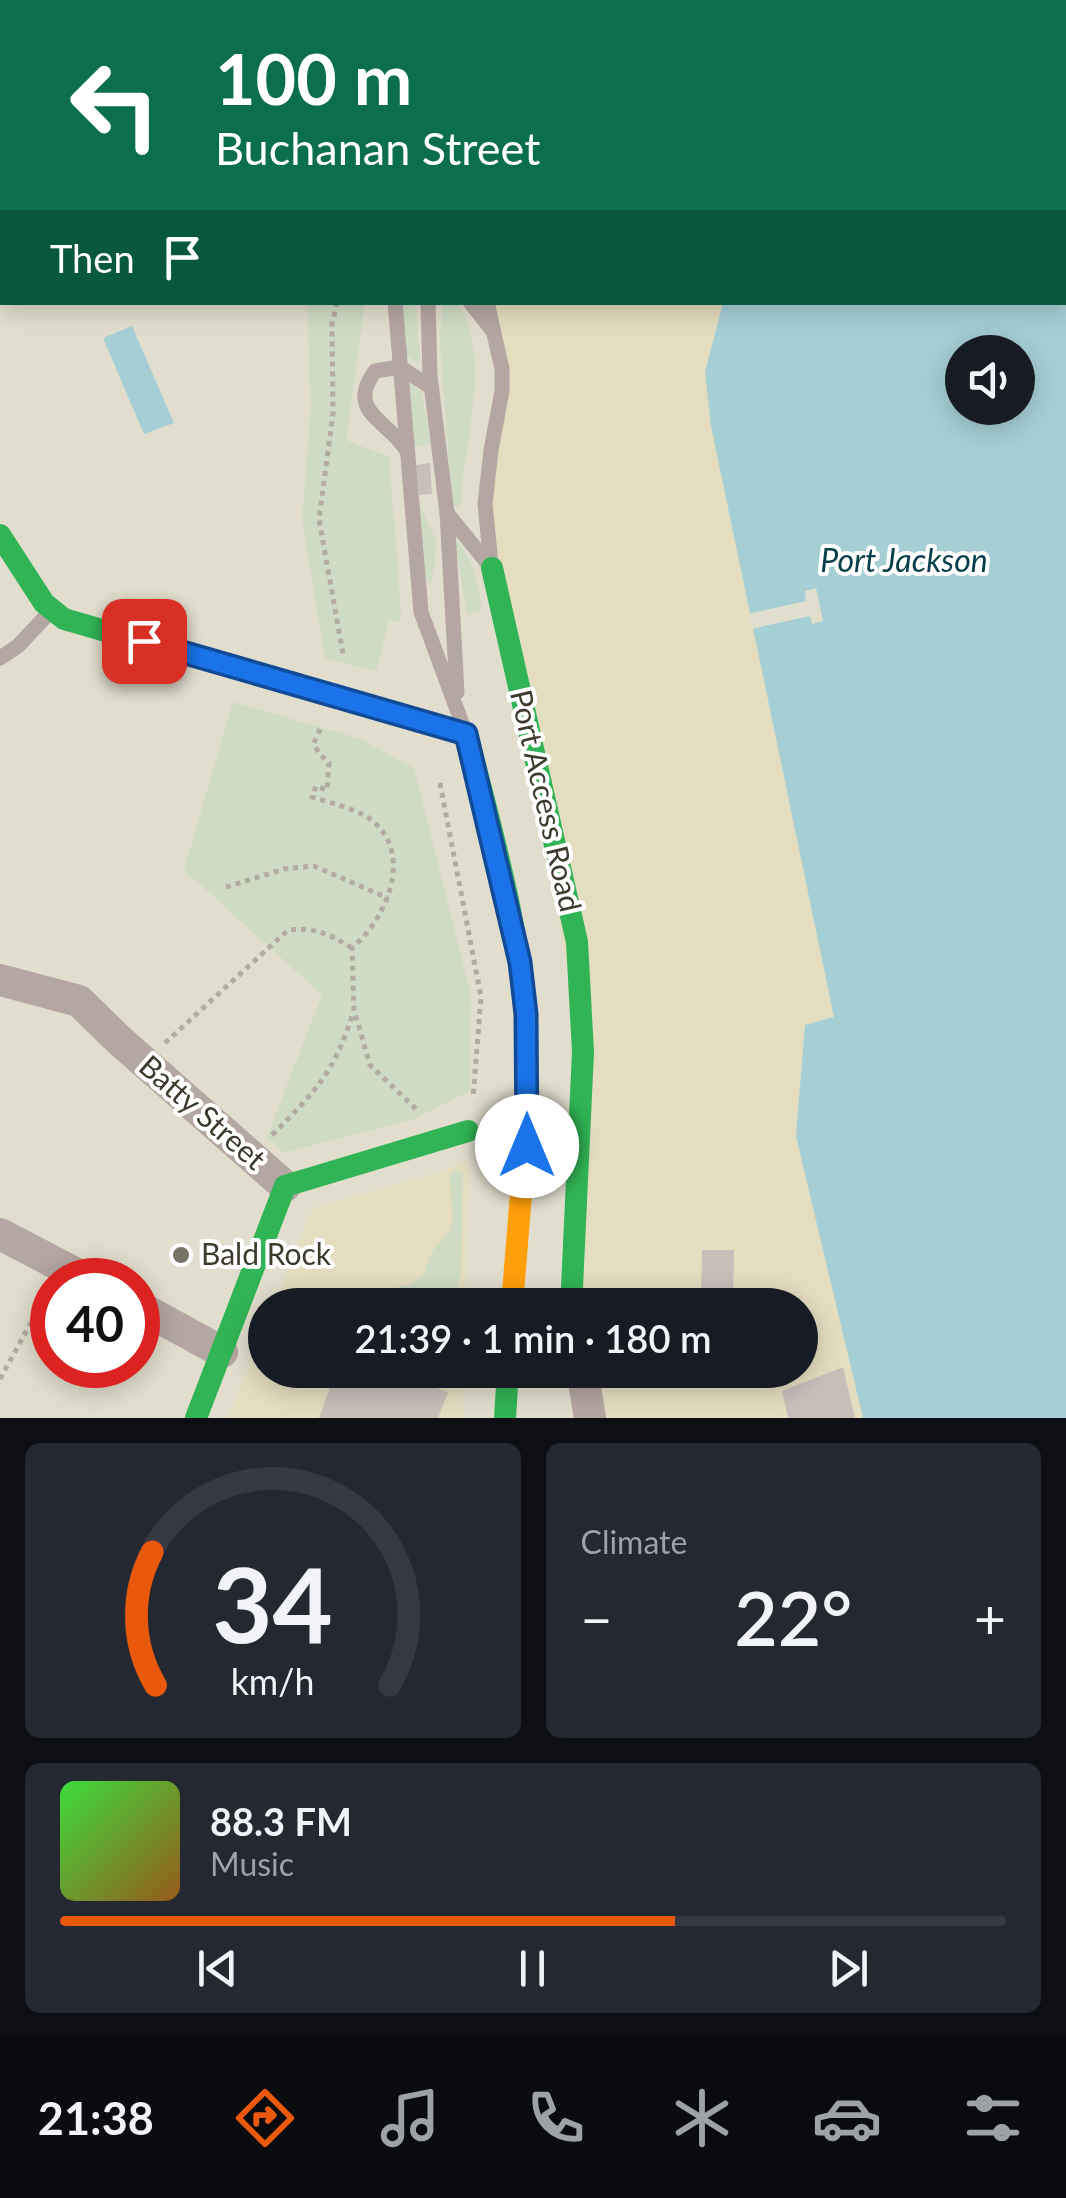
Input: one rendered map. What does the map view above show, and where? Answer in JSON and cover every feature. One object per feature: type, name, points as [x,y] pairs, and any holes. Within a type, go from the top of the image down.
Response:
[{"type":"street","points":[[0,535],[51,612],[64,618],[466,734],[520,962],[526,1014],[527,1146],[514,1288]]},
{"type":"street","name":"Port Access Road","points":[[492,568],[577,942],[583,1052],[572,1288]]},
{"type":"street","name":"Batty Street","points":[[0,980],[79,1001],[285,1186]]},
{"type":"street","name":"Batty Street","points":[[0,1002],[72,1020],[118,1040]]},
{"type":"street","points":[[196,1418],[285,1186],[468,1131]]},
{"type":"street","points":[[0,1234],[46,1258]]},
{"type":"street","points":[[160,1318],[222,1352]]},
{"type":"street","points":[[506,1418],[507,1388]]},
{"type":"street","points":[[585,1388],[590,1418]]},
{"type":"lane","points":[[395,305],[421,612],[466,734]]},
{"type":"lane","points":[[428,305],[458,700],[466,734]]},
{"type":"lane","points":[[472,305],[497,337]]},
{"type":"lane","name":"Port Access Road","points":[[488,305],[497,337],[502,390],[485,504],[492,568]]},
{"type":"lane","points":[[407,450],[398,437],[374,419],[363,398],[366,384],[375,372],[400,367],[432,388]]},
{"type":"lane","points":[[446,514],[492,568]]},
{"type":"lane","points":[[0,658],[18,646],[51,612]]},
{"type":"path","points":[[336,305],[332,324],[332,414],[319,518],[342,654]]},
{"type":"path","points":[[332,695],[314,743],[329,764],[330,777],[327,790],[316,786],[312,797],[375,822],[386,837],[392,883],[377,923],[352,948],[354,1010],[370,1066],[415,1108]]},
{"type":"path","points":[[438,772],[481,997],[477,1071],[468,1131]]},
{"type":"path","points":[[226,887],[273,872],[314,866],[388,898]]},
{"type":"path","points":[[144,1062],[288,930],[311,928],[352,948]]},
{"type":"path","points":[[252,1154],[313,1094],[340,1054],[354,1010]]},
{"type":"path","points":[[0,1379],[30,1324]]},
{"type":"shaded area","points":[[487,305],[722,305],[705,372],[834,1018],[796,1136],[863,1418],[590,1418],[585,1388],[818,1388],[818,1288],[575,1288],[583,1052],[486,534],[500,410]]},
{"type":"shaded area","points":[[468,1159],[465,1288],[281,1288],[313,1208],[442,1172]]},
{"type":"shaded area","points":[[248,1368],[248,1388],[463,1388],[463,1418],[228,1418]]},
{"type":"green space","points":[[307,305],[365,305],[346,440],[389,457],[401,611],[400,621],[389,621],[376,671],[325,659],[302,517],[311,409]]},
{"type":"green space","points":[[402,305],[415,305],[420,359],[417,362],[406,356]]},
{"type":"green space","points":[[442,305],[459,305],[474,350],[475,376],[461,505],[455,507],[451,497],[440,340]]},
{"type":"green space","points":[[407,380],[422,392],[431,444],[412,447]]},
{"type":"green space","points":[[419,503],[437,542],[432,581],[428,582],[425,573]]},
{"type":"green space","points":[[455,540],[471,563],[482,610],[467,615]]},
{"type":"green space","points":[[233,702],[358,738],[414,768],[471,996],[470,1091],[414,1119],[284,1153],[267,1137],[322,995],[184,870]]},
{"type":"green space","points":[[455,1170],[463,1172],[458,1288],[396,1288],[425,1274],[430,1256],[452,1224],[450,1174]]},
{"type":"water","name":"Port Jackson","points":[[722,305],[1066,305],[1066,1418],[863,1418],[796,1136],[805,1025],[834,1017],[711,426],[705,372]]},
{"type":"water","points":[[132,326],[174,423],[144,434],[103,338]]},
{"type":"pier","points":[[816,588],[823,621],[812,624],[810,616],[751,629],[748,614],[806,601],[805,591]]},
{"type":"building","points":[[430,463],[432,494],[419,495],[416,465]]},
{"type":"building","points":[[702,1250],[734,1250],[733,1288],[701,1288]]},
{"type":"building","points":[[843,1367],[855,1418],[788,1418],[782,1391],[818,1388],[818,1377]]},
{"type":"building","points":[[330,1388],[437,1388],[448,1392],[438,1418],[319,1418]]},
{"type":"traffic: fast","points":[[0,535],[44,603],[64,619],[467,735],[515,937],[527,1060]]},
{"type":"traffic: fast","points":[[492,568],[577,942],[583,1052],[572,1288]]},
{"type":"traffic: fast","points":[[196,1418],[285,1186],[468,1131]]},
{"type":"traffic: fast","points":[[505,1418],[507,1388]]},
{"type":"traffic: slow","points":[[513,1288],[527,1060]]},
{"type":"place","name":"Bald Rock","points":[[181,1255]]},
{"type":"route","points":[[144,641],[466,734],[520,962],[526,1014],[527,1146]]}]
